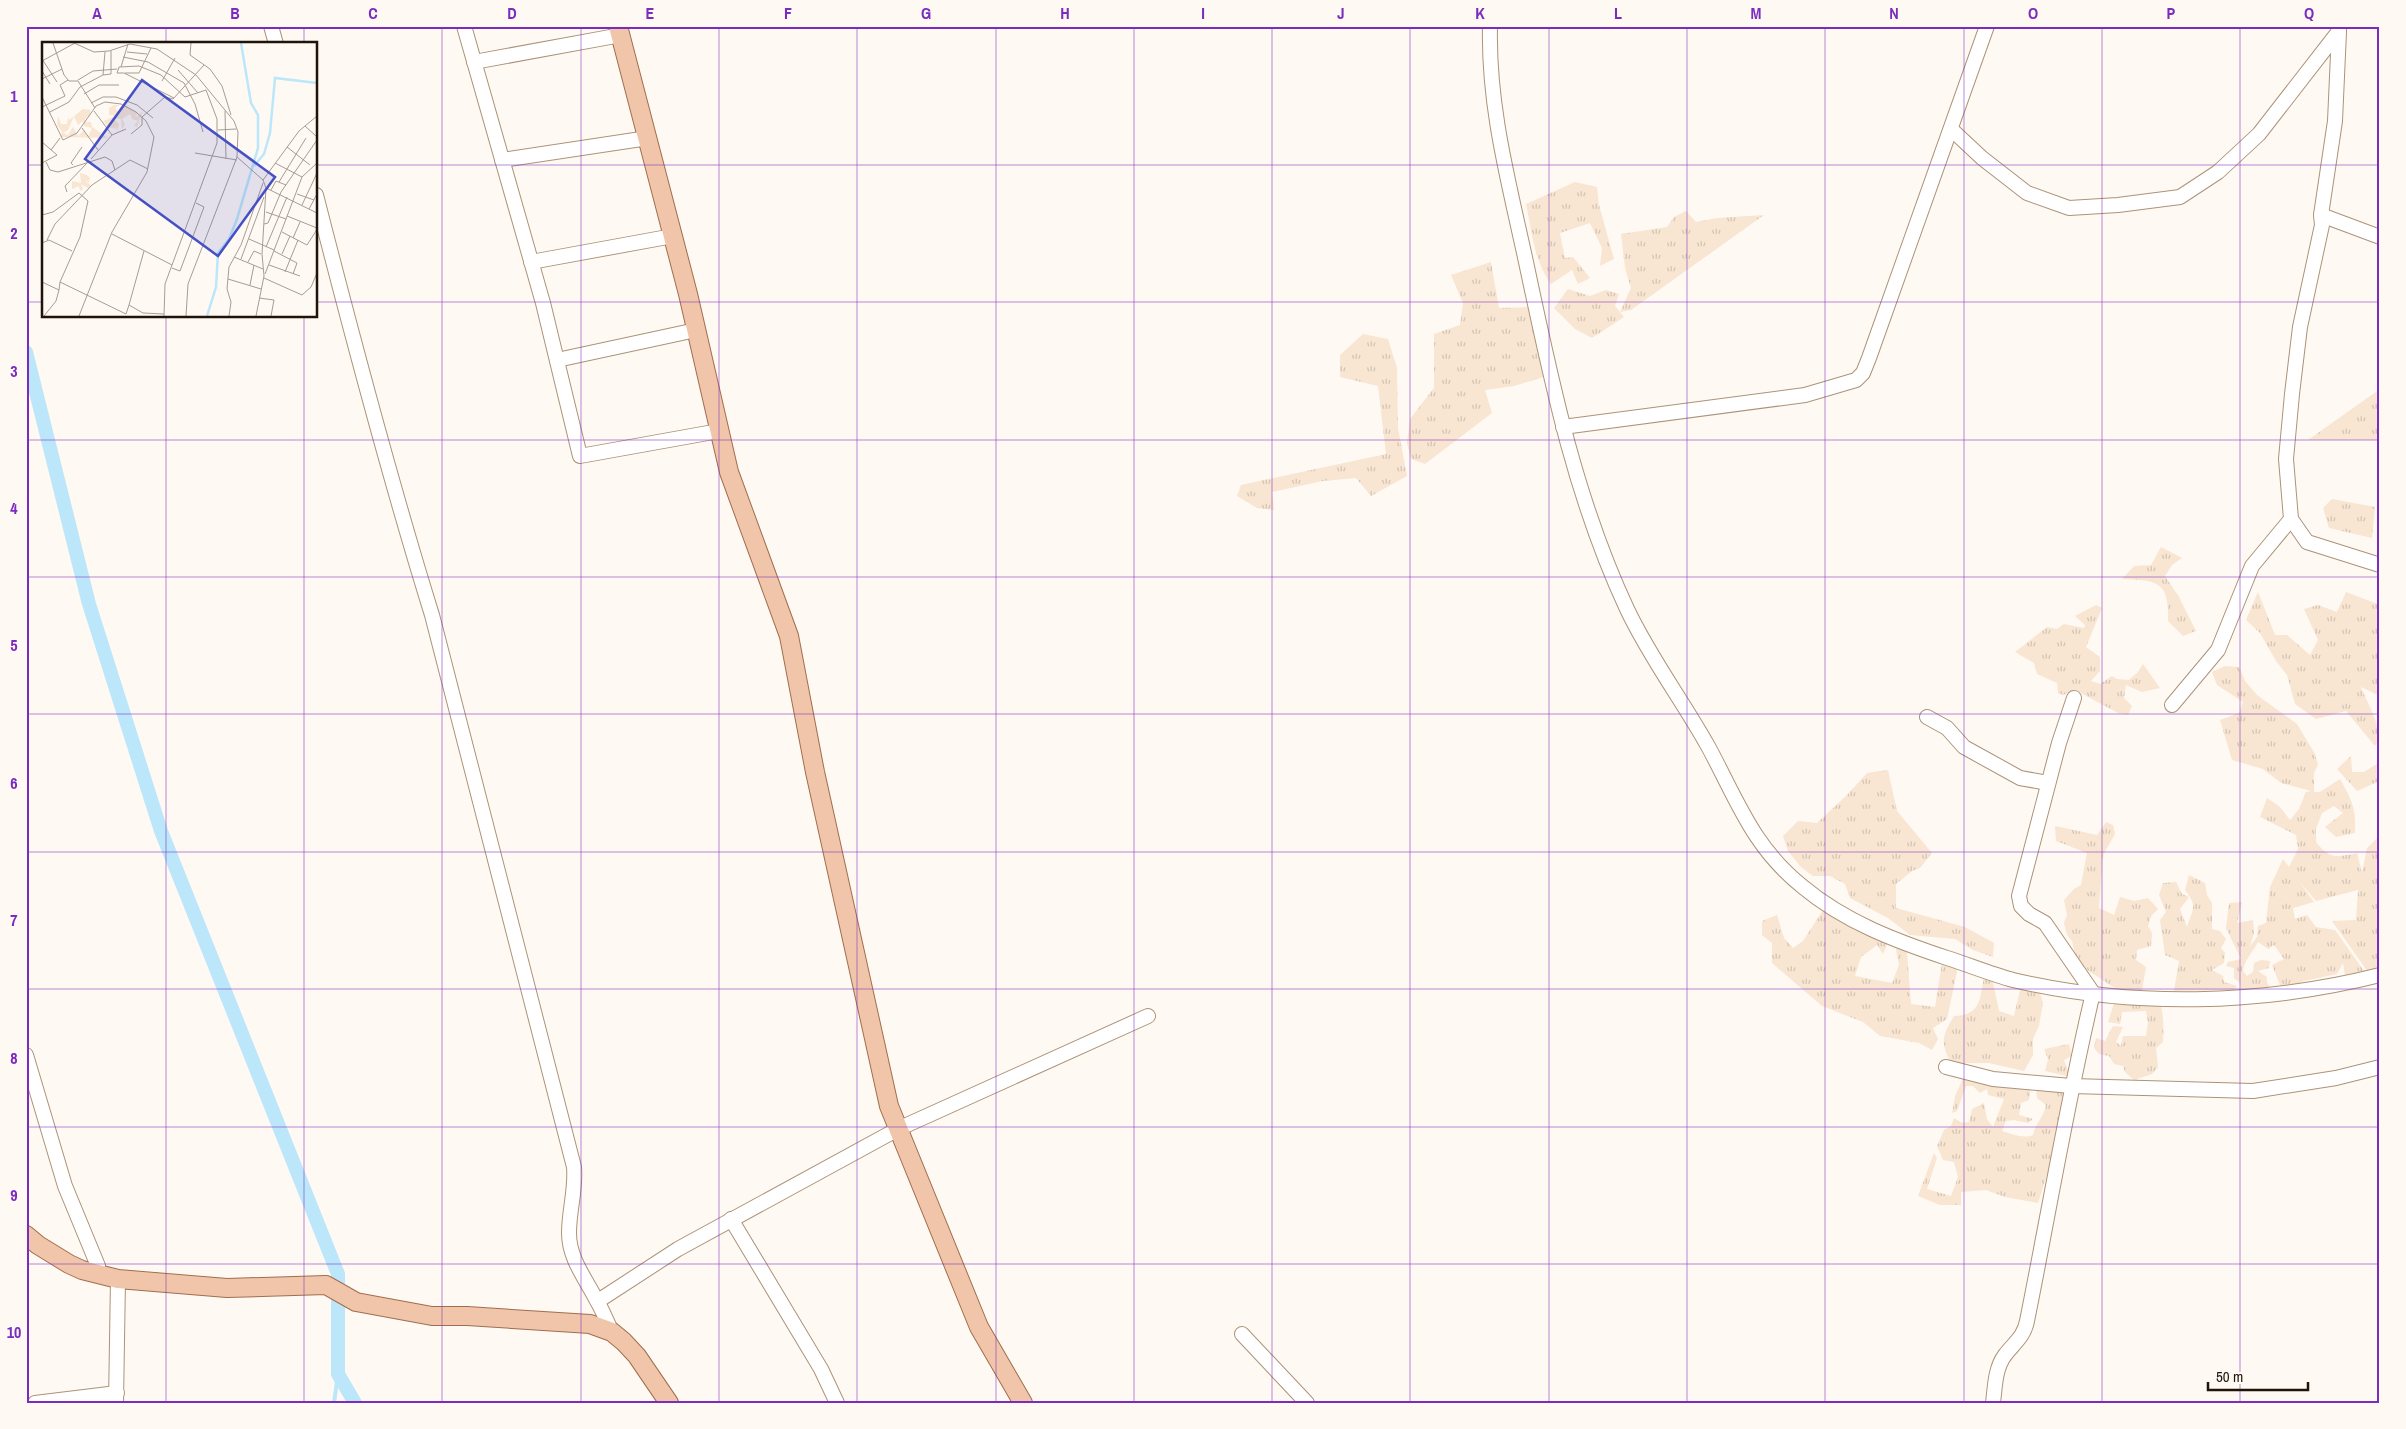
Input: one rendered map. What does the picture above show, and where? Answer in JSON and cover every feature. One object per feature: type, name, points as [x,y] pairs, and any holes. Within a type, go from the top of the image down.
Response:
[{"type":"main road","points":[[620,31],[673,236],[729,472],[789,636],[817,782],[889,1106],[979,1327],[1023,1403]]},
{"type":"main road","points":[[26,1235],[38,1245],[69,1264],[96,1274],[118,1279],[226,1288],[326,1286],[356,1302],[432,1316],[467,1316],[590,1324],[612,1332],[637,1356],[669,1403]]},
{"type":"street","points":[[271,26],[275,42]]},
{"type":"street","points":[[464,26],[531,262],[580,456],[719,431]]},
{"type":"street","points":[[1490,26],[1489,63],[1502,158],[1562,428],[1592,525],[1628,613],[1672,690],[1708,746],[1738,806],[1774,861],[1805,889],[1846,917],[1899,942],[2008,979],[2051,988],[2136,998],[2258,997],[2380,975]]},
{"type":"street","points":[[1562,428],[1805,395],[1856,380],[1863,373],[1869,358],[1988,26]]},
{"type":"street","points":[[1951,129],[1982,158],[2027,193],[2069,208],[2118,205],[2180,197],[2218,172],[2259,134],[2340,29]]},
{"type":"street","points":[[2340,29],[2335,122],[2320,215],[2322,225],[2300,328],[2286,458],[2291,519],[2308,542],[2380,565]]},
{"type":"street","points":[[474,62],[620,31]]},
{"type":"street","points":[[502,160],[648,138]]},
{"type":"street","points":[[318,203],[406,532],[432,615],[574,1167],[576,1186],[569,1234],[571,1248],[576,1265],[598,1301],[612,1332]]},
{"type":"street","points":[[2320,215],[2380,236]]},
{"type":"street","points":[[531,262],[673,236]]},
{"type":"street","points":[[557,360],[696,330]]},
{"type":"street","points":[[2172,705],[2218,650],[2252,566],[2291,519]]},
{"type":"street","points":[[1993,1403],[1999,1365],[2004,1356],[2024,1333],[2055,1181],[2071,1086],[2093,993],[2045,923],[2029,914],[2021,906],[2019,896],[2048,783],[2074,698]]},
{"type":"street","points":[[1927,718],[1947,728],[1964,747],[2020,778],[2048,783]]},
{"type":"street","points":[[598,1301],[678,1249],[898,1129],[1148,1016]]},
{"type":"street","points":[[26,1055],[65,1186],[98,1266],[96,1274]]},
{"type":"street","points":[[1946,1067],[1993,1078],[2071,1086],[2253,1091],[2336,1078],[2380,1066]]},
{"type":"street","points":[[731,1219],[821,1369],[837,1403]]},
{"type":"street","points":[[35,1403],[116,1398],[118,1279]]},
{"type":"street","points":[[1242,1334],[1307,1403]]},
{"type":"green space","points":[[1575,182],[1597,187],[1599,205],[1614,259],[1600,266],[1602,248],[1590,223],[1560,233],[1565,258],[1573,257],[1590,278],[1578,284],[1572,270],[1551,284],[1537,256],[1526,204]]},
{"type":"green space","points":[[1686,211],[1696,222],[1717,218],[1764,215],[1631,310],[1620,312],[1631,288],[1625,268],[1621,234],[1667,227],[1674,217]]},
{"type":"green space","points":[[1491,262],[1499,308],[1535,307],[1550,375],[1514,386],[1485,390],[1492,413],[1425,464],[1411,459],[1407,443],[1410,419],[1434,388],[1434,334],[1460,325],[1463,303],[1451,275]]},
{"type":"green space","points":[[1568,289],[1590,296],[1606,290],[1619,294],[1615,306],[1624,317],[1592,338],[1575,329],[1554,308]]},
{"type":"green space","points":[[1363,334],[1388,339],[1397,368],[1398,428],[1407,476],[1371,496],[1356,478],[1323,481],[1272,492],[1274,510],[1257,508],[1237,496],[1241,485],[1386,454],[1378,386],[1340,377],[1340,355]]},
{"type":"green space","points":[[2380,389],[2380,440],[2308,440]]},
{"type":"green space","points":[[2332,499],[2375,507],[2372,538],[2329,528],[2323,508]]},
{"type":"green space","points":[[2161,547],[2182,558],[2172,565],[2165,576],[2179,597],[2196,631],[2183,636],[2168,621],[2166,598],[2164,591],[2159,586],[2145,580],[2122,579],[2134,566],[2151,565]]},
{"type":"green space","points":[[2258,592],[2275,635],[2287,635],[2310,655],[2318,640],[2304,609],[2318,605],[2337,612],[2346,592],[2380,605],[2380,696],[2361,687],[2377,725],[2378,740],[2375,746],[2346,711],[2316,719],[2295,704],[2287,675],[2276,661],[2260,633],[2246,620]]},
{"type":"green space","points":[[2096,605],[2102,608],[2086,647],[2100,657],[2100,671],[2091,681],[2100,684],[2112,676],[2117,679],[2129,680],[2138,672],[2143,664],[2160,688],[2142,692],[2126,685],[2124,698],[2132,706],[2128,715],[2118,713],[2075,690],[2063,695],[2058,693],[2057,683],[2037,674],[2034,663],[2015,652],[2047,627],[2057,629],[2064,624],[2084,628],[2085,625],[2075,616]]},
{"type":"green space","points":[[2225,666],[2239,667],[2245,681],[2257,695],[2297,724],[2315,754],[2318,765],[2314,773],[2314,792],[2320,792],[2340,779],[2354,810],[2355,833],[2336,837],[2325,827],[2343,813],[2334,806],[2322,813],[2316,829],[2316,842],[2321,848],[2334,856],[2357,853],[2362,873],[2367,848],[2380,835],[2380,989],[2332,921],[2356,920],[2358,890],[2316,901],[2299,881],[2314,902],[2293,908],[2295,919],[2307,915],[2316,927],[2335,930],[2364,971],[2345,975],[2343,963],[2337,974],[2304,981],[2285,989],[2280,985],[2272,965],[2284,959],[2274,945],[2268,949],[2258,942],[2247,960],[2243,971],[2247,976],[2253,972],[2254,963],[2261,960],[2270,961],[2269,968],[2258,971],[2267,977],[2267,983],[2271,988],[2242,991],[2239,982],[2234,978],[2234,968],[2226,966],[2228,962],[2241,959],[2226,928],[2229,903],[2242,902],[2237,923],[2253,920],[2254,933],[2250,946],[2257,937],[2258,926],[2266,923],[2270,887],[2283,859],[2289,867],[2298,849],[2296,835],[2260,817],[2267,798],[2280,807],[2290,820],[2299,809],[2306,792],[2311,791],[2281,783],[2263,769],[2232,760],[2220,720],[2239,713],[2243,702],[2217,685],[2212,672]]},
{"type":"green space","points":[[2351,756],[2352,772],[2364,772],[2380,762],[2380,783],[2377,782],[2357,791],[2337,769]]},
{"type":"green space","points":[[1888,770],[1897,811],[1932,853],[1920,868],[1912,871],[1896,884],[1896,908],[1965,927],[1994,943],[1993,957],[1973,950],[1955,939],[1910,935],[1888,918],[1850,898],[1845,884],[1830,876],[1813,876],[1801,867],[1788,851],[1783,836],[1798,821],[1817,823],[1867,773]]},
{"type":"green space","points":[[2106,822],[2113,825],[2115,834],[2103,855],[2099,908],[2114,915],[2120,897],[2134,901],[2148,898],[2158,909],[2151,916],[2148,926],[2152,933],[2151,946],[2137,950],[2136,960],[2146,967],[2142,990],[2126,992],[2113,987],[2083,967],[2076,957],[2072,941],[2067,935],[2064,923],[2067,915],[2064,900],[2074,889],[2081,885],[2087,853],[2056,841],[2055,826],[2097,835]]},
{"type":"green space","points":[[2189,875],[2205,883],[2207,895],[2212,903],[2212,929],[2220,931],[2226,939],[2221,948],[2225,953],[2224,963],[2212,970],[2223,976],[2224,982],[2237,986],[2234,990],[2174,991],[2179,961],[2165,955],[2160,920],[2166,912],[2159,895],[2163,883],[2176,882],[2182,894],[2189,897],[2180,909],[2187,927],[2193,908],[2192,900],[2185,890]]},
{"type":"green space","points":[[1827,904],[1890,938],[1883,954],[1877,945],[1861,957],[1855,976],[1892,983],[1899,965],[1896,950],[1899,942],[1907,952],[1911,1004],[1935,1007],[1942,963],[1959,962],[1947,1019],[1933,1028],[1938,1039],[1932,1050],[1919,1043],[1880,1036],[1863,1022],[1822,1006],[1772,963],[1772,943],[1762,935],[1762,921],[1777,915],[1784,938],[1793,948],[1803,941]]},
{"type":"green space","points":[[1984,976],[1992,978],[1999,1011],[2014,1016],[2020,990],[2039,990],[2043,1002],[2039,1026],[2033,1039],[2033,1055],[2024,1071],[1989,1063],[1951,1063],[1947,1056],[1944,1039],[1947,1029],[1954,1016],[1970,1013],[1978,1004]]},
{"type":"green space","points":[[2155,991],[2162,1009],[2163,1023],[2163,1042],[2156,1048],[2158,1067],[2152,1074],[2134,1080],[2125,1072],[2123,1066],[2114,1064],[2109,1056],[2099,1054],[2094,1048],[2096,1038],[2105,1041],[2113,1026],[2123,1027],[2116,1042],[2121,1046],[2123,1036],[2146,1036],[2148,1023],[2146,1011],[2122,1012],[2120,1024],[2108,1022],[2115,1000]]},
{"type":"green space","points":[[2069,1044],[2072,1056],[2064,1060],[2068,1070],[2079,1079],[2045,1071],[2048,1059],[2044,1049]]},
{"type":"green space","points":[[1965,1074],[2031,1086],[2029,1100],[2021,1103],[2019,1115],[2033,1119],[2028,1123],[2014,1120],[2006,1121],[2002,1131],[2018,1136],[2033,1135],[2045,1109],[2046,1105],[2037,1098],[2035,1081],[2073,1093],[2038,1203],[2005,1197],[1986,1190],[1961,1192],[1961,1205],[1940,1205],[1918,1196],[1934,1153],[1937,1158],[1927,1189],[1951,1196],[1958,1177],[1954,1162],[1943,1160],[1937,1146],[1944,1130],[1951,1126],[1954,1118],[1962,1123],[1969,1122],[1972,1109],[1984,1103],[1987,1119],[1993,1127],[2004,1099],[1988,1095],[1987,1089],[1980,1093],[1973,1086],[1966,1086],[1957,1111],[1952,1113],[1955,1096]]},
{"type":"waterway","points":[[26,352],[89,604],[161,831],[338,1274],[338,1374],[355,1403]]},
{"type":"waterway","points":[[334,1403],[338,1374]]}]
